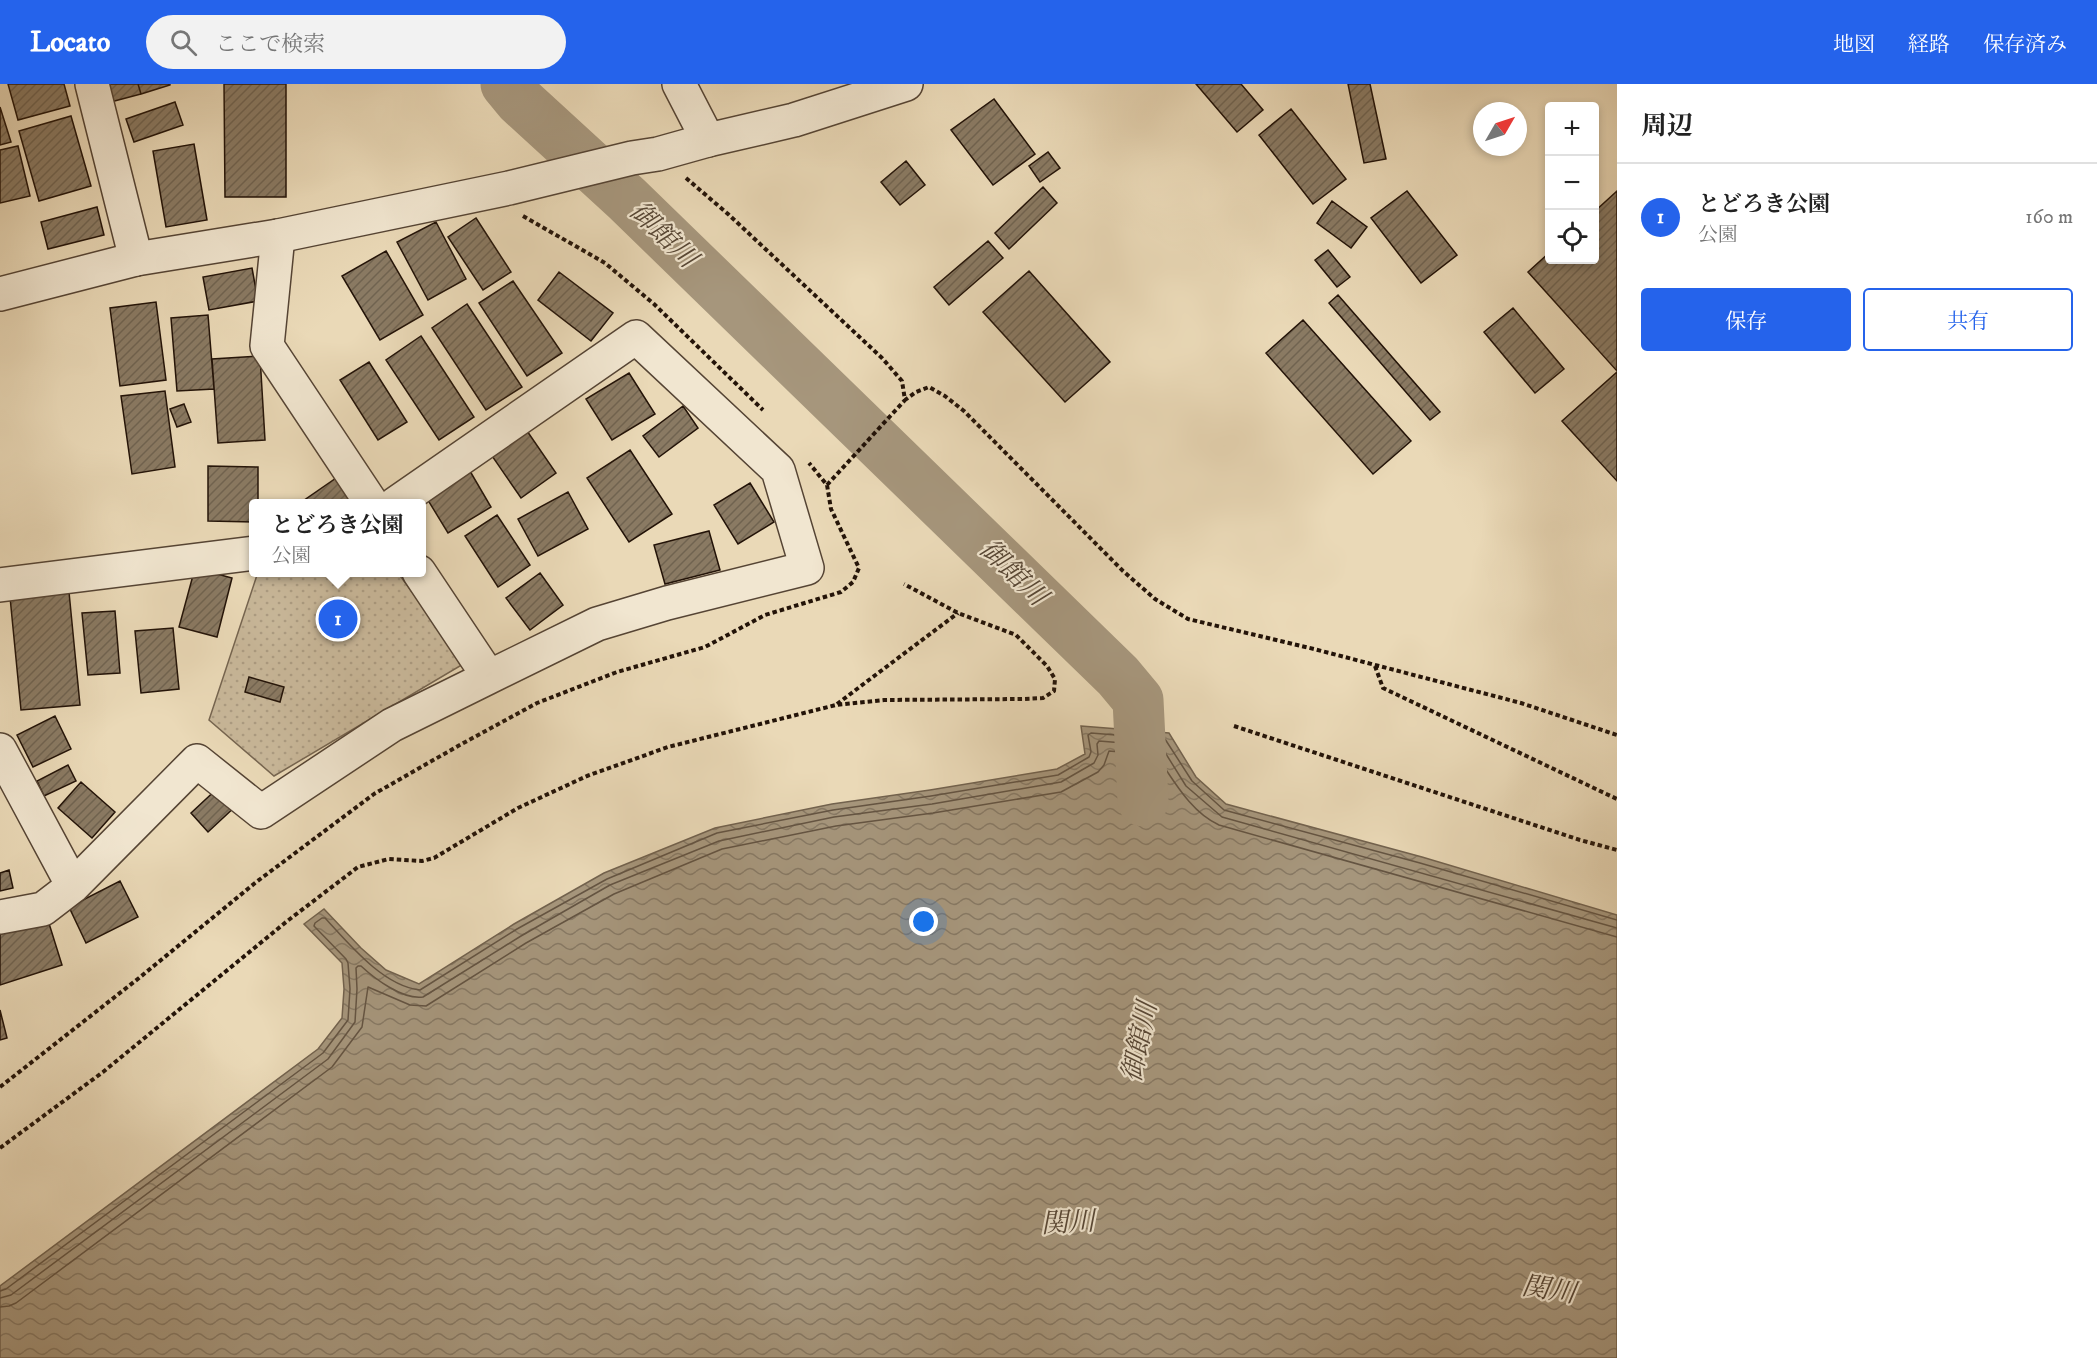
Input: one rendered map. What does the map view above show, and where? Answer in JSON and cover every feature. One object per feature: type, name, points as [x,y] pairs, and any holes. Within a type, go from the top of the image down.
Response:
[{"type":"street","points":[[92,84],[136,259]]},
{"type":"street","points":[[679,84],[708,140]]},
{"type":"street","points":[[0,294],[136,259],[278,236],[645,156],[794,120],[906,84]]},
{"type":"street","points":[[278,236],[267,346],[369,499]]},
{"type":"street","points":[[0,917],[43,909],[74,886],[197,761],[261,812],[392,725],[597,624],[667,603],[807,568],[778,470],[636,337],[402,499]]},
{"type":"street","points":[[0,585],[249,554]]},
{"type":"street","points":[[422,577],[489,677]]},
{"type":"street","points":[[0,750],[74,886]]},
{"type":"path","points":[[645,156],[728,214],[882,358],[902,381],[905,400]]},
{"type":"path","points":[[496,190],[605,263],[654,304],[766,413]]},
{"type":"path","points":[[827,485],[905,400],[929,387],[964,411],[1123,571],[1155,599],[1188,619],[1521,703],[1617,735]]},
{"type":"path","points":[[0,1087],[255,883],[374,794],[537,703],[617,672],[705,647],[765,615],[841,592],[853,582],[859,568],[831,508],[827,485],[808,460]]},
{"type":"path","points":[[0,1148],[103,1072],[286,922],[358,867],[389,859],[422,861],[434,858],[518,808],[587,776],[668,747],[836,705],[884,700],[1043,698],[1054,691],[1055,679],[1047,666],[1016,635],[958,613],[904,584]]},
{"type":"path","points":[[836,705],[958,613]]},
{"type":"path","points":[[1375,666],[1383,688],[1617,799]]},
{"type":"path","points":[[1234,726],[1580,840],[1617,850]]},
{"type":"shaded area","points":[[256,577],[401,577],[465,663],[274,776],[209,720]]},
{"type":"water","name":"関川","points":[[1081,726],[1169,733],[1196,777],[1226,804],[1422,857],[1617,915],[1617,1358],[0,1358],[0,1286],[318,1049],[342,1018],[344,989],[342,963],[304,924],[324,909],[361,948],[386,970],[419,984],[514,924],[604,873],[715,828],[832,804],[1057,769],[1085,754]]},
{"type":"building","points":[[8,84],[64,84],[70,106],[18,120]]},
{"type":"building","points":[[97,84],[138,84],[141,94],[103,104]]},
{"type":"building","points":[[138,84],[170,84],[170,85],[141,94]]},
{"type":"building","points":[[224,84],[286,84],[286,197],[225,197]]},
{"type":"building","points":[[1196,84],[1241,84],[1263,110],[1237,132]]},
{"type":"building","points":[[1348,84],[1370,84],[1386,159],[1364,163]]},
{"type":"building","points":[[994,99],[1035,154],[993,185],[951,130]]},
{"type":"building","points":[[175,102],[183,125],[134,142],[126,119]]},
{"type":"building","points":[[0,107],[11,142],[0,145]]},
{"type":"building","points":[[1291,109],[1346,179],[1313,204],[1259,135]]},
{"type":"building","points":[[71,116],[91,186],[39,201],[19,131]]},
{"type":"building","points":[[194,144],[207,220],[166,227],[153,151]]},
{"type":"building","points":[[18,146],[30,196],[0,203],[0,150]]},
{"type":"building","points":[[1048,152],[1060,168],[1040,182],[1029,166]]},
{"type":"building","points":[[906,161],[925,185],[900,205],[881,182]]},
{"type":"building","points":[[1043,187],[1057,203],[1009,249],[995,233]]},
{"type":"building","points":[[1407,191],[1457,255],[1421,283],[1371,218]]},
{"type":"building","points":[[1617,191],[1617,371],[1528,272],[1545,257],[1545,264],[1599,264],[1599,207]]},
{"type":"building","points":[[1332,201],[1367,227],[1351,248],[1317,223]]},
{"type":"building","points":[[97,207],[104,235],[48,249],[41,222]]},
{"type":"building","points":[[476,218],[511,272],[483,290],[448,237]]},
{"type":"building","points":[[436,222],[466,279],[428,300],[397,242]]},
{"type":"building","points":[[988,241],[1003,258],[949,305],[934,287]]},
{"type":"building","points":[[1328,250],[1350,277],[1337,287],[1315,260]]},
{"type":"building","points":[[386,251],[423,315],[380,340],[342,276]]},
{"type":"building","points":[[252,268],[258,301],[209,310],[203,277]]},
{"type":"building","points":[[1029,271],[1110,362],[1065,402],[983,312]]},
{"type":"building","points":[[559,272],[613,313],[591,341],[538,300]]},
{"type":"building","points":[[513,281],[562,353],[527,376],[479,303]]},
{"type":"building","points":[[1338,295],[1440,412],[1430,420],[1329,303]]},
{"type":"building","points":[[156,302],[166,380],[120,386],[110,308]]},
{"type":"building","points":[[467,304],[522,387],[486,410],[432,328]]},
{"type":"building","points":[[1513,308],[1564,369],[1535,393],[1484,332]]},
{"type":"building","points":[[208,315],[214,389],[177,391],[171,318]]},
{"type":"building","points":[[1303,320],[1411,441],[1373,474],[1266,353]]},
{"type":"building","points":[[421,336],[474,417],[439,440],[386,360]]},
{"type":"building","points":[[260,356],[265,440],[218,443],[212,359]]},
{"type":"building","points":[[369,362],[407,422],[378,440],[340,380]]},
{"type":"building","points":[[1617,372],[1617,481],[1562,421]]},
{"type":"building","points":[[629,373],[655,414],[612,440],[586,399]]},
{"type":"building","points":[[165,391],[175,467],[132,474],[121,396]]},
{"type":"building","points":[[184,404],[191,422],[177,427],[170,409]]},
{"type":"building","points":[[683,406],[698,428],[659,457],[643,436]]},
{"type":"building","points":[[525,428],[556,473],[521,498],[490,453]]},
{"type":"building","points":[[630,450],[672,514],[629,542],[587,478]]},
{"type":"building","points":[[208,466],[258,467],[258,499],[249,499],[249,522],[208,521]]},
{"type":"building","points":[[467,466],[491,507],[448,533],[423,492]]},
{"type":"building","points":[[339,476],[355,499],[306,499]]},
{"type":"building","points":[[750,483],[774,522],[738,544],[714,505]]},
{"type":"building","points":[[568,492],[588,529],[538,556],[518,519]]},
{"type":"building","points":[[497,515],[530,565],[498,587],[465,536]]},
{"type":"building","points":[[709,531],[720,570],[665,584],[654,545]]},
{"type":"building","points":[[195,568],[232,578],[217,637],[179,627]]},
{"type":"building","points":[[540,573],[563,605],[530,630],[506,598]]},
{"type":"building","points":[[69,592],[80,705],[21,710],[10,597]]},
{"type":"building","points":[[115,611],[120,673],[88,675],[82,613]]},
{"type":"building","points":[[173,628],[179,689],[141,693],[135,631]]},
{"type":"building","points":[[249,677],[284,687],[280,702],[245,692]]},
{"type":"building","points":[[55,716],[71,749],[33,767],[17,735]]},
{"type":"building","points":[[68,765],[76,781],[44,796],[37,781]]},
{"type":"building","points":[[81,782],[115,812],[92,838],[58,808]]},
{"type":"building","points":[[221,785],[238,804],[208,832],[191,813]]},
{"type":"building","points":[[9,870],[13,888],[0,891],[0,873]]},
{"type":"building","points":[[120,881],[138,917],[86,943],[69,907]]},
{"type":"building","points":[[47,917],[62,965],[0,985],[0,931]]},
{"type":"building","points":[[0,1010],[7,1038],[0,1040]]},
{"type":"waterway","name":"御館川","points":[[506,84],[520,101],[627,199],[1118,676],[1138,700],[1143,801]]},
{"type":"place","name":"とどろき公園","points":[[338,619]]}]
